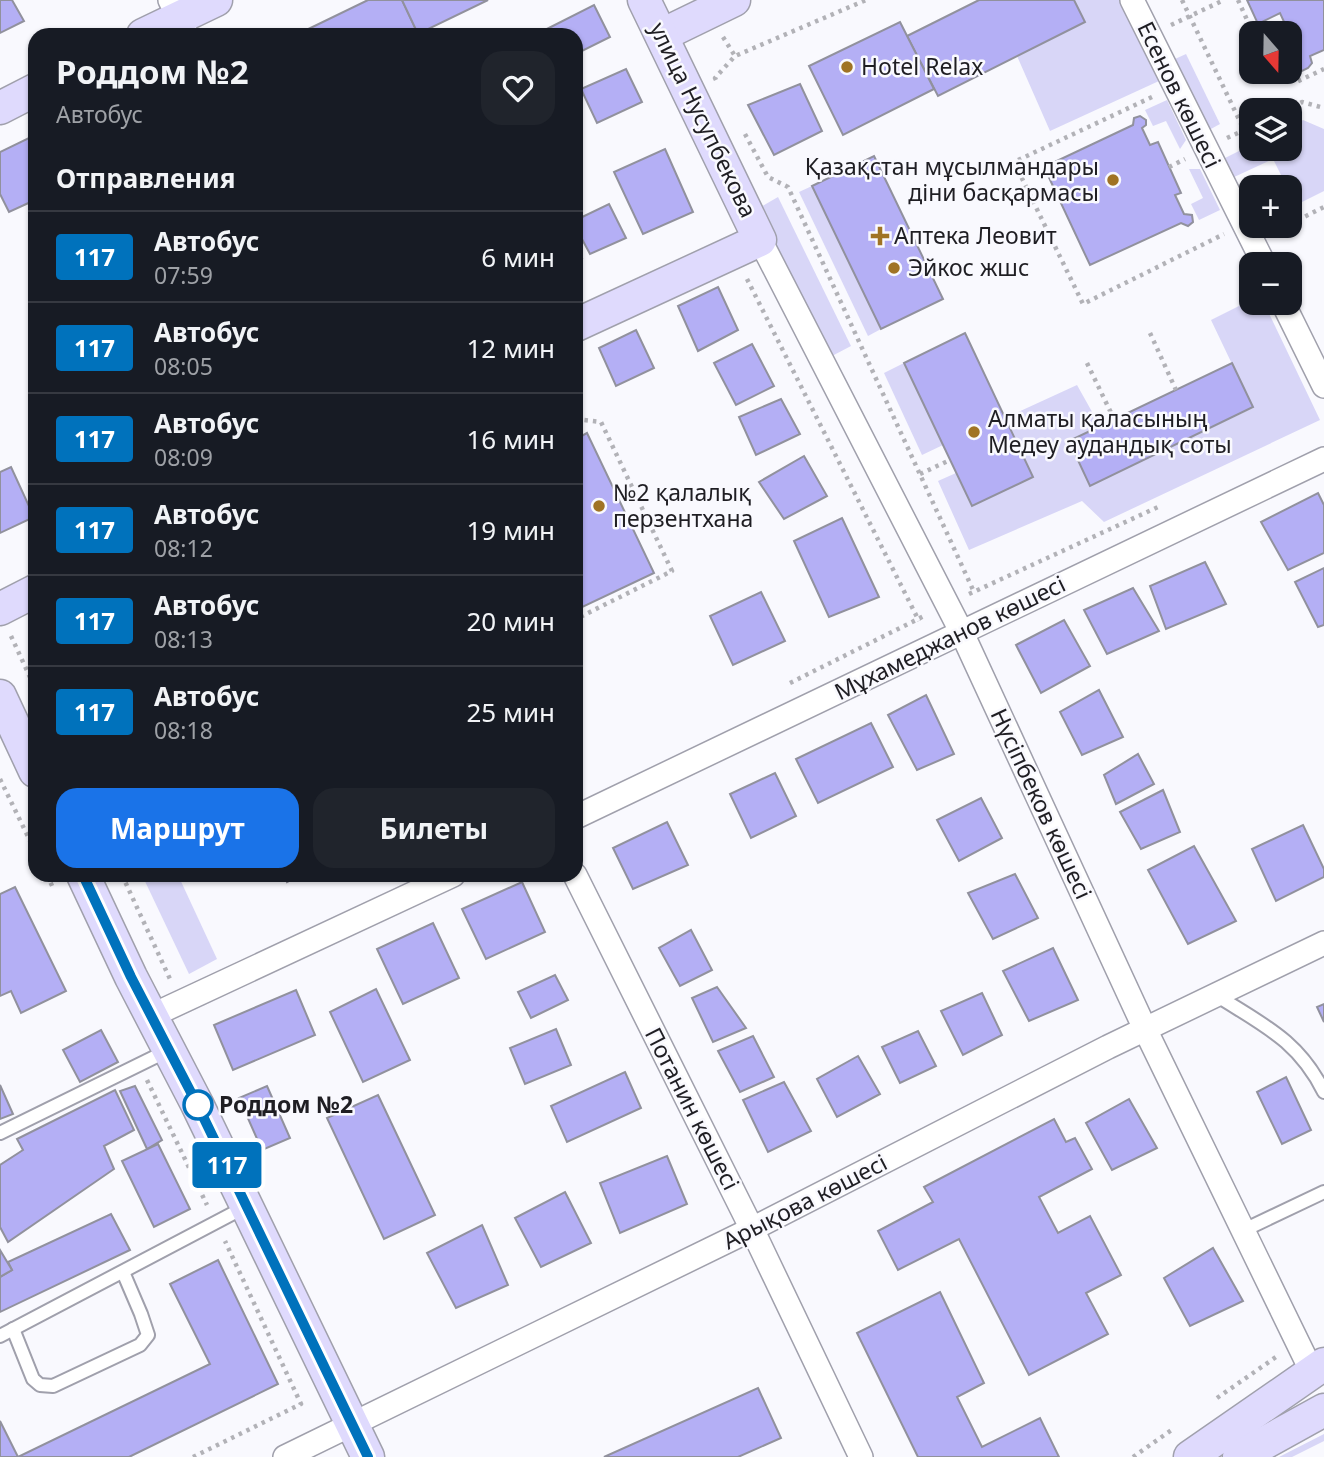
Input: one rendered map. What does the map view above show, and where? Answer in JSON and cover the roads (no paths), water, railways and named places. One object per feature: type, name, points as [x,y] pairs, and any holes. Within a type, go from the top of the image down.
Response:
[{"type":"main road","points":[[157,28],[216,0]]},
{"type":"main road","name":"улица Нусупбекова","points":[[644,0],[760,240]]},
{"type":"main road","points":[[662,35],[734,0]]},
{"type":"main road","points":[[0,108],[28,94]]},
{"type":"main road","points":[[583,322],[760,240]]},
{"type":"main road","points":[[5,621],[28,598]]},
{"type":"main road","points":[[0,696],[28,756]]},
{"type":"main road","points":[[86,882],[368,1457]]},
{"type":"main road","points":[[1191,1457],[1318,1368]]},
{"type":"main road","points":[[1240,1457],[1324,1410]]},
{"type":"street","name":"Есенов көшесі","points":[[1132,0],[1258,252]]},
{"type":"street","name":"Нүсіпбеков көшесі","points":[[760,240],[962,633],[1145,1029],[1242,1231],[1318,1368]]},
{"type":"street","points":[[1289,315],[1324,386]]},
{"type":"street","name":"Мұхамеджанов көшесі","points":[[583,814],[1324,459]]},
{"type":"street","points":[[151,1016],[438,882]]},
{"type":"street","name":"Потанин көшесі","points":[[578,882],[752,1229],[861,1457]]},
{"type":"street","name":"Арықова көшесі","points":[[285,1457],[752,1229],[1145,1029],[1324,943]]},
{"type":"lane","points":[[1216,995],[1285,1039],[1313,1070],[1324,1092]]},
{"type":"lane","points":[[0,1133],[169,1050]]},
{"type":"lane","points":[[1242,1231],[1324,1192]]},
{"type":"lane","points":[[0,1336],[247,1206]]},
{"type":"lane","points":[[13,1329],[33,1379],[40,1385],[52,1386],[140,1345],[148,1335],[123,1272]]},
{"type":"place","name":"Hotel Relax","points":[[847,67]]},
{"type":"place","name":"Қазақстан мұсылмандары діни басқармасы","points":[[1113,180]]},
{"type":"place","name":"Аптека Леовит","points":[[880,236]]},
{"type":"place","name":"Эйкос жшс","points":[[894,268]]},
{"type":"place","name":"Алматы қаласының Медеу аудандық соты","points":[[974,432]]},
{"type":"place","name":"№2 қалалық перзентхана","points":[[599,506]]},
{"type":"place","name":"Роддом №2","points":[[198,1105]]}]
